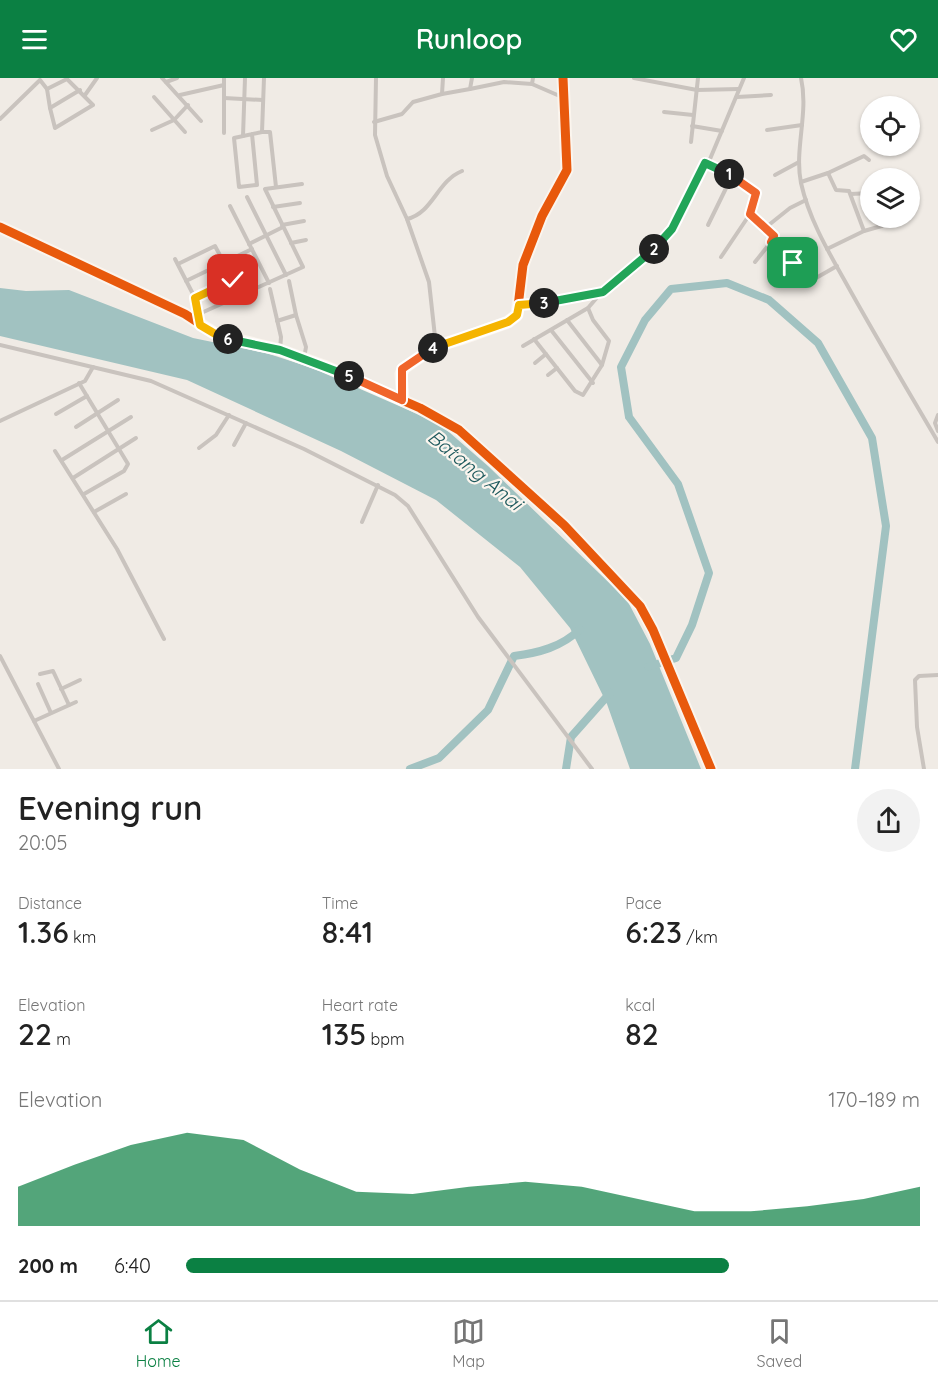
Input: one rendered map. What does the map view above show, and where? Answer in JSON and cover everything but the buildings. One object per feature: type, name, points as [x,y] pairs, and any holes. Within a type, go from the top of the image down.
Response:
[{"type":"street","points":[[85,95],[97,78]]},
{"type":"street","points":[[164,80],[177,78]]},
{"type":"street","points":[[224,78],[224,133]]},
{"type":"street","points":[[243,136],[245,78]]},
{"type":"street","points":[[262,132],[264,78]]},
{"type":"street","points":[[376,78],[374,122],[381,160],[407,219],[429,282],[436,346]]},
{"type":"street","points":[[442,94],[443,78]]},
{"type":"street","points":[[470,89],[472,78]]},
{"type":"street","points":[[532,84],[533,78]]},
{"type":"street","points":[[402,400],[402,369],[436,346],[508,322],[517,315],[523,265],[542,216],[567,170],[562,97],[563,78]]},
{"type":"street","points":[[634,78],[697,90],[740,89]]},
{"type":"street","points":[[691,142],[698,78]]},
{"type":"street","points":[[523,346],[588,308],[600,293],[667,236],[705,163],[710,159],[744,78]]},
{"type":"street","points":[[801,78],[802,125],[799,162],[806,200],[827,249],[937,434]]},
{"type":"street","points":[[0,119],[41,79],[47,89],[55,128],[93,105],[69,79],[47,89]]},
{"type":"street","points":[[164,80],[201,121]]},
{"type":"street","points":[[374,122],[400,115],[412,102],[504,80],[532,84],[562,97]]},
{"type":"street","points":[[179,96],[224,85]]},
{"type":"street","points":[[50,108],[80,90]]},
{"type":"street","points":[[737,97],[771,95]]},
{"type":"street","points":[[154,97],[185,132]]},
{"type":"street","points":[[225,98],[263,100]]},
{"type":"street","points":[[152,130],[174,120],[188,105]]},
{"type":"street","points":[[664,112],[693,115]]},
{"type":"street","points":[[767,130],[802,125]]},
{"type":"street","points":[[692,126],[722,131]]},
{"type":"street","points":[[252,134],[257,185],[238,187],[234,138],[252,134],[262,132],[270,132],[276,188]]},
{"type":"street","points":[[801,182],[828,173],[864,156],[869,160]]},
{"type":"street","points":[[775,175],[799,162]]},
{"type":"street","points":[[705,163],[732,176],[756,193],[750,214],[721,257]]},
{"type":"street","points":[[407,219],[420,215],[447,179],[462,171]]},
{"type":"street","points":[[828,173],[836,190],[848,189],[864,231]]},
{"type":"street","points":[[708,225],[732,176]]},
{"type":"street","points":[[199,314],[303,267],[265,189],[302,184]]},
{"type":"street","points":[[850,194],[860,194]]},
{"type":"street","points":[[247,197],[286,275]]},
{"type":"street","points":[[765,228],[790,208],[806,200]]},
{"type":"street","points":[[273,207],[300,202]]},
{"type":"street","points":[[230,206],[269,283]]},
{"type":"street","points":[[750,214],[774,237],[755,262]]},
{"type":"street","points":[[249,244],[282,226],[304,221]]},
{"type":"street","points":[[0,227],[156,300],[217,335],[304,358],[402,400],[459,430],[557,518],[640,606],[663,654],[711,769]]},
{"type":"street","points":[[827,249],[874,228]]},
{"type":"street","points":[[291,243],[306,240]]},
{"type":"street","points":[[771,242],[794,263],[801,250],[809,246]]},
{"type":"street","points":[[178,264],[214,246],[242,296]]},
{"type":"street","points":[[186,281],[252,249]]},
{"type":"street","points":[[176,259],[195,298],[200,325]]},
{"type":"street","points":[[816,278],[837,266]]},
{"type":"street","points":[[195,298],[233,280]]},
{"type":"street","points":[[289,281],[306,347],[304,358]]},
{"type":"street","points":[[270,290],[282,340],[280,350]]},
{"type":"street","points":[[519,305],[600,293]]},
{"type":"street","points":[[534,339],[580,395],[586,393],[602,365],[609,341],[592,320],[588,308]]},
{"type":"street","points":[[277,321],[297,315]]},
{"type":"street","points":[[567,320],[602,365]]},
{"type":"street","points":[[551,330],[593,383]]},
{"type":"street","points":[[0,345],[145,379],[229,415],[378,485],[408,506],[478,617],[592,769]]},
{"type":"street","points":[[535,363],[546,354]]},
{"type":"street","points":[[0,421],[88,378],[93,367]]},
{"type":"street","points":[[548,375],[557,368]]},
{"type":"street","points":[[79,383],[128,464],[127,468],[83,495]]},
{"type":"street","points":[[56,414],[87,396]]},
{"type":"street","points":[[76,426],[118,400]]},
{"type":"street","points":[[938,414],[935,426],[938,442]]},
{"type":"street","points":[[199,448],[216,435],[229,415]]},
{"type":"street","points":[[62,460],[131,417]]},
{"type":"street","points":[[234,445],[246,423]]},
{"type":"street","points":[[73,478],[136,438]]},
{"type":"street","points":[[55,451],[94,512],[165,639]]},
{"type":"street","points":[[362,522],[378,485]]},
{"type":"street","points":[[94,512],[126,494]]},
{"type":"street","points":[[0,656],[59,769]]},
{"type":"street","points":[[40,674],[53,671],[69,705]]},
{"type":"street","points":[[924,769],[917,727],[915,680],[919,676],[938,675]]},
{"type":"street","points":[[61,689],[80,680]]},
{"type":"street","points":[[38,684],[51,713]]},
{"type":"street","points":[[34,721],[76,702]]},
{"type":"water","name":"Batang Anai","points":[[0,288],[26,291],[69,290],[193,338],[266,353],[337,376],[442,426],[488,466],[627,600],[650,644],[701,769],[630,769],[607,704],[570,628],[520,567],[436,500],[341,451],[187,380],[0,336]]},
{"type":"waterway","points":[[648,667],[676,658],[692,625],[709,573],[678,484],[629,417],[621,367],[645,320],[671,289],[727,283],[769,300],[818,343],[872,438],[886,526],[855,769]]},
{"type":"waterway","points":[[410,769],[439,758],[488,710],[514,656],[549,648],[580,629]]},
{"type":"waterway","points":[[566,769],[571,737],[610,693]]},
{"type":"cycle path","points":[[403,400],[401,374],[404,368],[436,346],[508,322],[517,315],[523,265],[542,216],[567,170],[563,78]]},
{"type":"cycle path","points":[[0,227],[185,314],[217,335],[280,350],[324,366],[420,408],[459,430],[564,525],[640,606],[653,630],[711,769]]},
{"type":"route","points":[[233,280],[195,298],[200,325],[217,335],[280,350],[324,366],[402,400],[402,369],[436,346],[508,322],[517,315],[519,305],[549,303],[606,290],[667,236],[705,163],[732,176],[756,193],[750,214],[774,236],[771,242],[793,263]]}]
